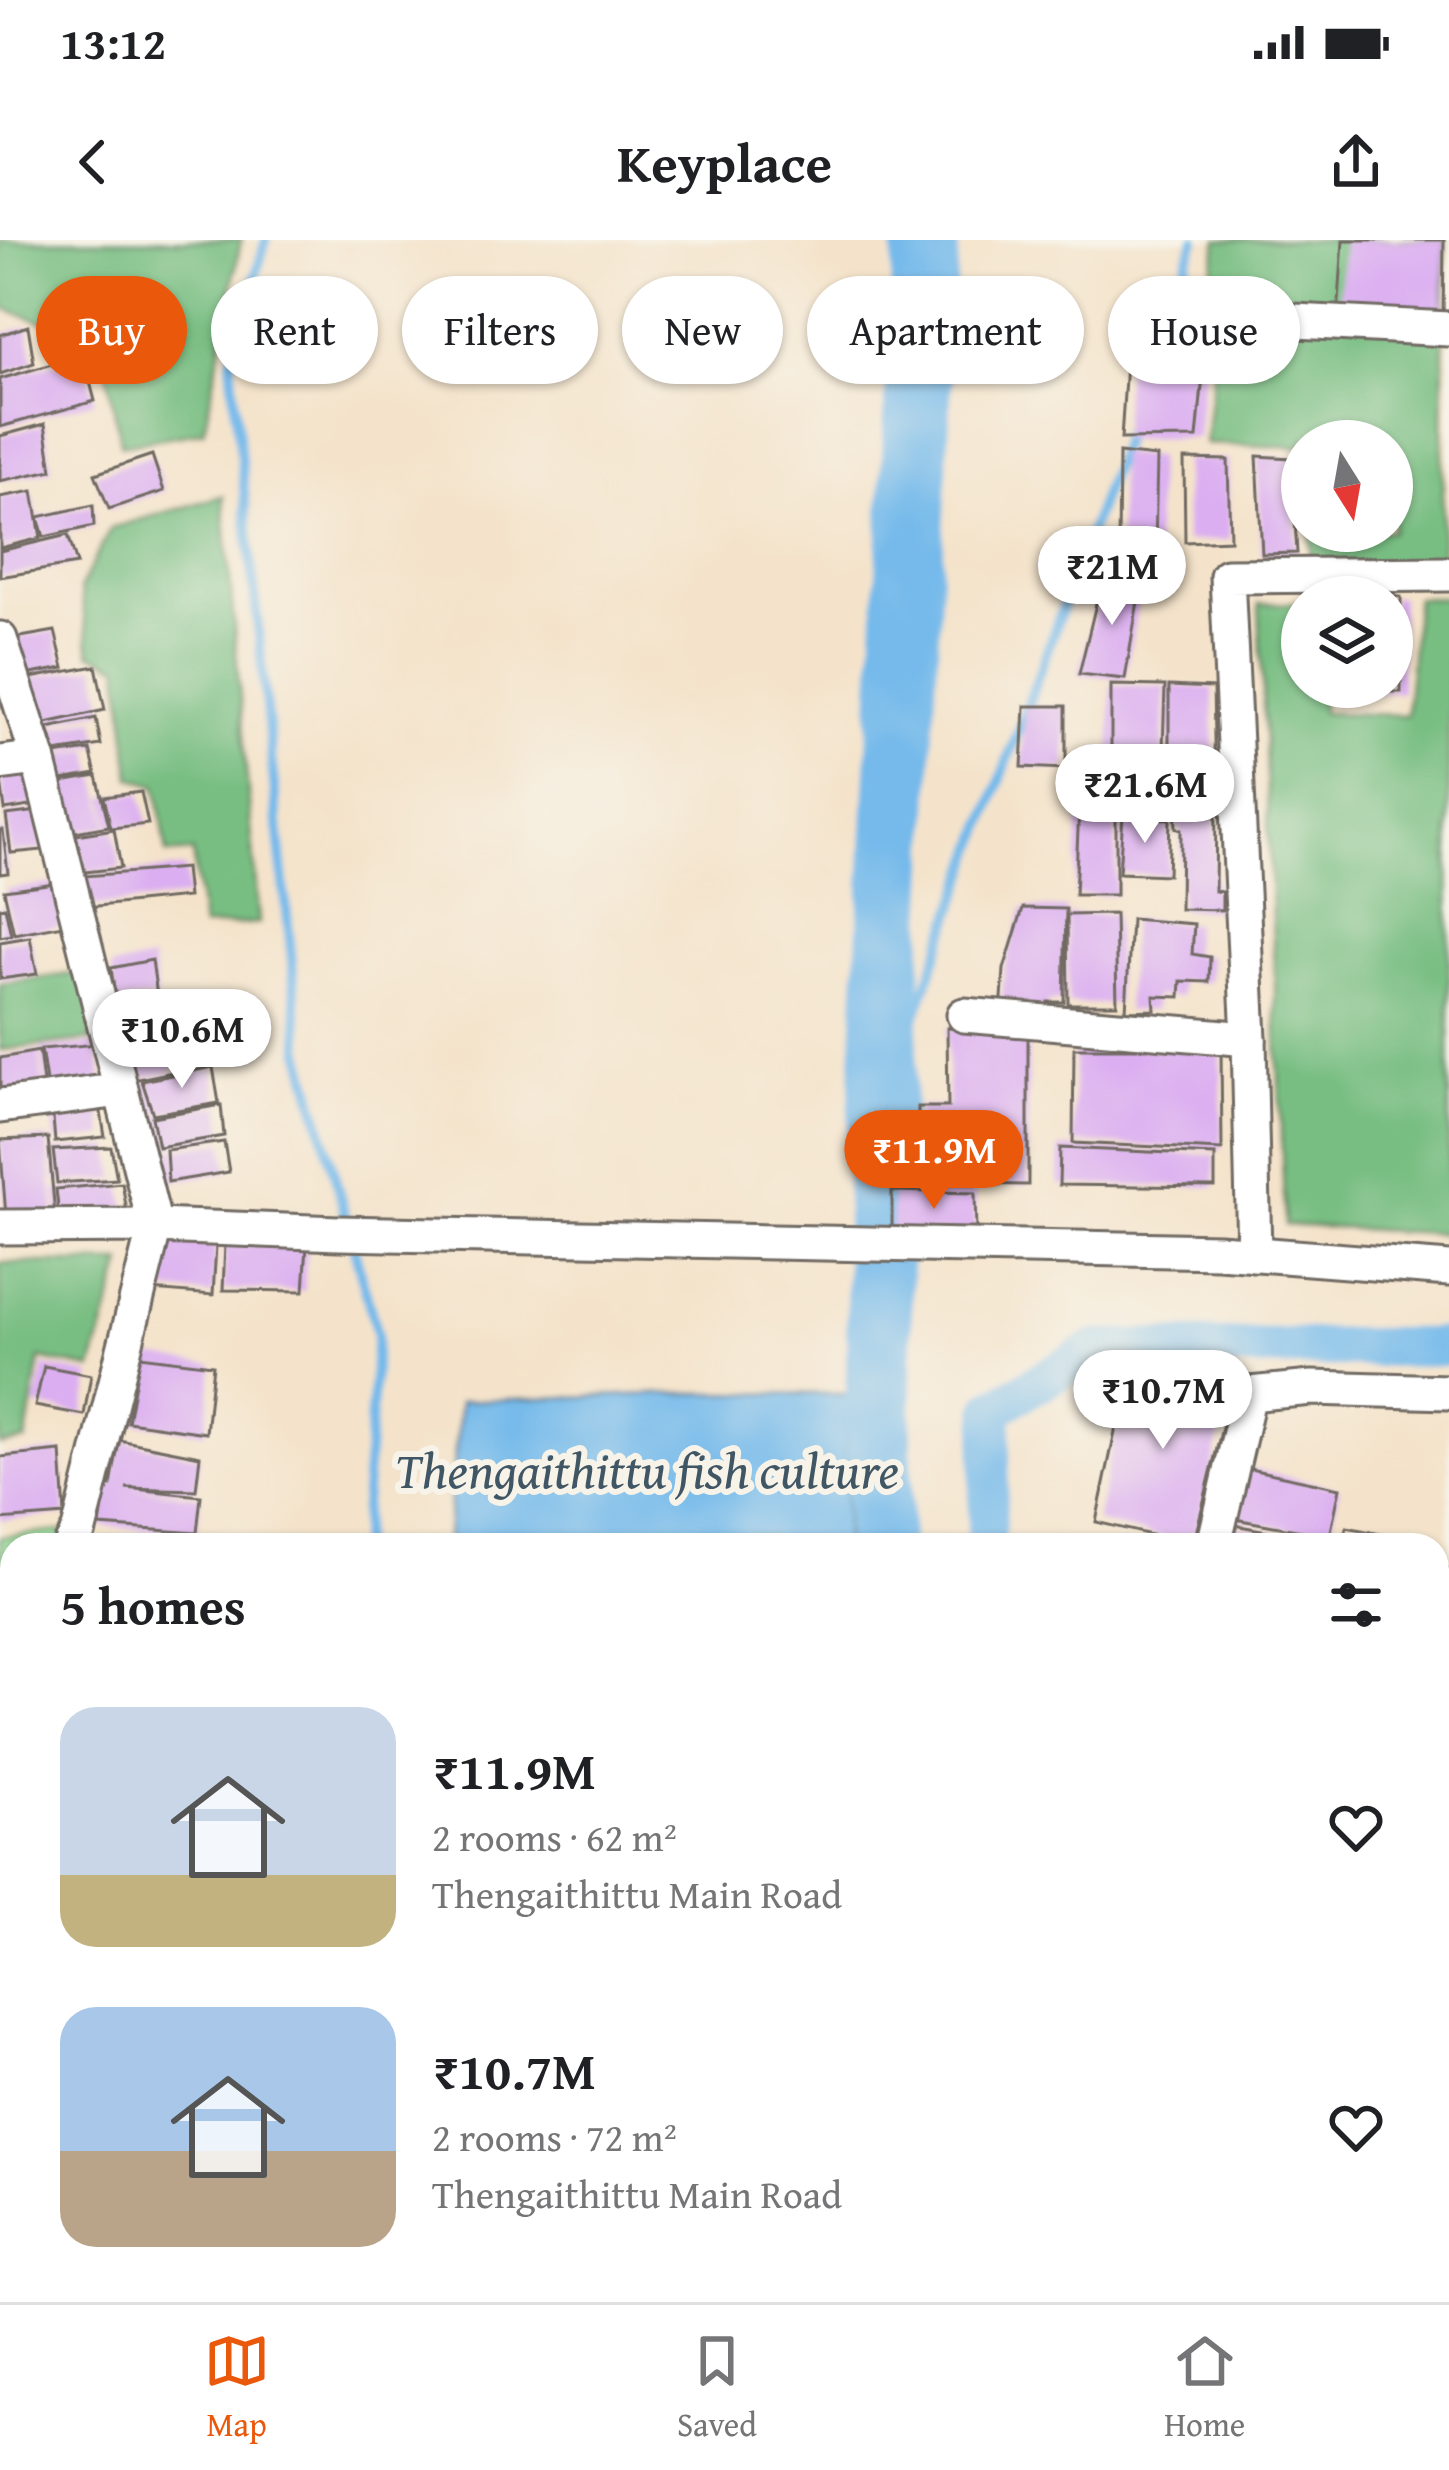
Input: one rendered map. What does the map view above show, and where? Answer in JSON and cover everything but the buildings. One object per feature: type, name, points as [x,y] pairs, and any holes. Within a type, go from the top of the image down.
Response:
[{"type":"street","points":[[1300,321],[1449,329]]},
{"type":"street","points":[[1254,1254],[1227,576],[1449,574]]},
{"type":"street","points":[[0,639],[38,758],[155,1226],[77,1533]]},
{"type":"street","points":[[0,763],[38,758]]},
{"type":"street","points":[[964,1015],[1249,1039]]},
{"type":"street","points":[[0,1106],[121,1090]]},
{"type":"street","points":[[0,1227],[155,1226],[1219,1251],[1449,1269]]},
{"type":"street","points":[[1217,1533],[1249,1394],[1312,1388],[1449,1392]]},
{"type":"green space","points":[[0,240],[241,240],[234,276],[211,276],[213,384],[204,431],[121,445],[109,384],[187,384],[187,276],[36,276],[36,319],[5,309],[0,297]]},
{"type":"green space","points":[[1218,240],[1445,240],[1442,565],[1311,564],[1311,552],[1413,552],[1413,420],[1281,420],[1281,446],[1205,444],[1212,384],[1300,384],[1300,276],[1211,276]]},
{"type":"green space","points":[[223,496],[259,923],[202,927],[193,852],[167,854],[157,786],[131,777],[120,666],[90,653],[80,588],[111,528]]},
{"type":"green space","points":[[1416,598],[1449,598],[1449,1234],[1285,1225],[1259,604],[1281,603],[1281,708],[1406,715],[1407,708],[1413,708]]},
{"type":"green space","points":[[85,972],[102,1039],[0,1050],[0,984]]},
{"type":"green space","points":[[0,1263],[123,1263],[92,1369],[40,1359],[26,1441],[0,1445]]},
{"type":"water","name":"Thengaithittu fish culture","points":[[685,1393],[848,1394],[845,1533],[447,1533],[460,1401]]},
{"type":"waterway","points":[[266,240],[231,362],[301,1050],[377,1334],[362,1533]]},
{"type":"waterway","points":[[879,1533],[879,1161],[926,240]]},
{"type":"waterway","points":[[1182,276],[1195,240]]},
{"type":"waterway","points":[[857,1533],[860,1171],[1128,425]]},
{"type":"waterway","points":[[986,1533],[994,1408],[1097,1349],[1449,1347]]}]
